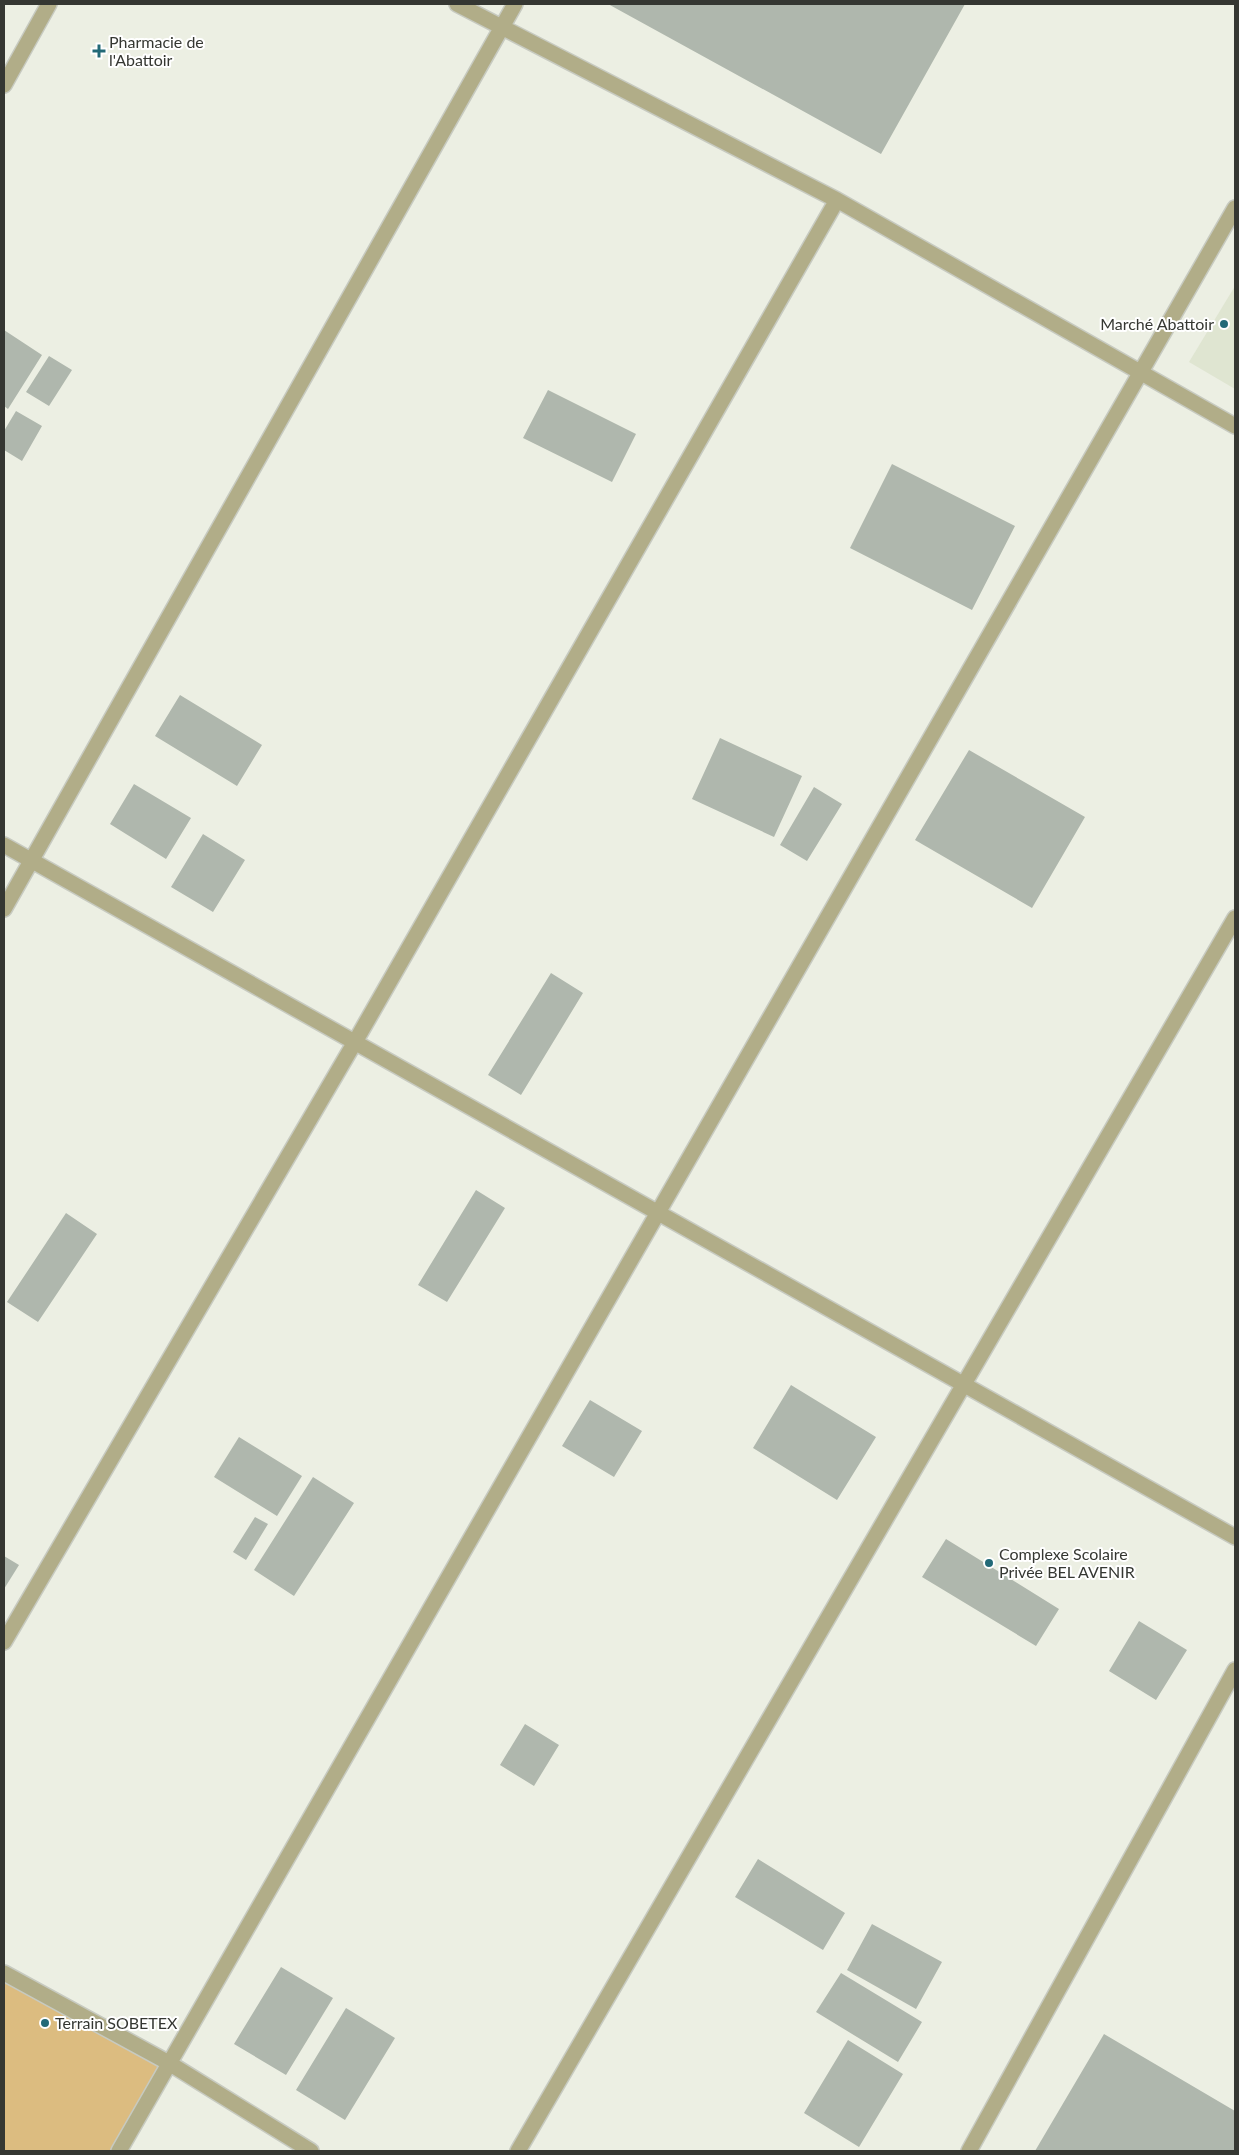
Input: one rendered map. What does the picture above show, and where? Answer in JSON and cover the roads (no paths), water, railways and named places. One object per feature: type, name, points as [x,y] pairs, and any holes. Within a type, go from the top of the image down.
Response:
[{"type":"street","points":[[4,86],[49,4]]},
{"type":"street","points":[[458,4],[837,200],[1235,426]]},
{"type":"street","points":[[4,909],[515,4]]},
{"type":"street","points":[[4,1642],[354,1042],[837,200]]},
{"type":"street","points":[[119,2151],[1235,208]]},
{"type":"street","points":[[4,845],[1235,1537]]},
{"type":"street","points":[[518,2151],[1235,918]]},
{"type":"street","points":[[969,2151],[1235,1670]]},
{"type":"street","points":[[4,1973],[169,2063],[311,2151]]},
{"type":"place","name":"Pharmacie de l'Abattoir","points":[[99,51]]},
{"type":"place","name":"Marché Abattoir","points":[[1224,324]]},
{"type":"place","name":"Complexe Scolaire Privée BEL AVENIR","points":[[989,1563]]},
{"type":"place","name":"Terrain SOBETEX","points":[[45,2023]]}]
